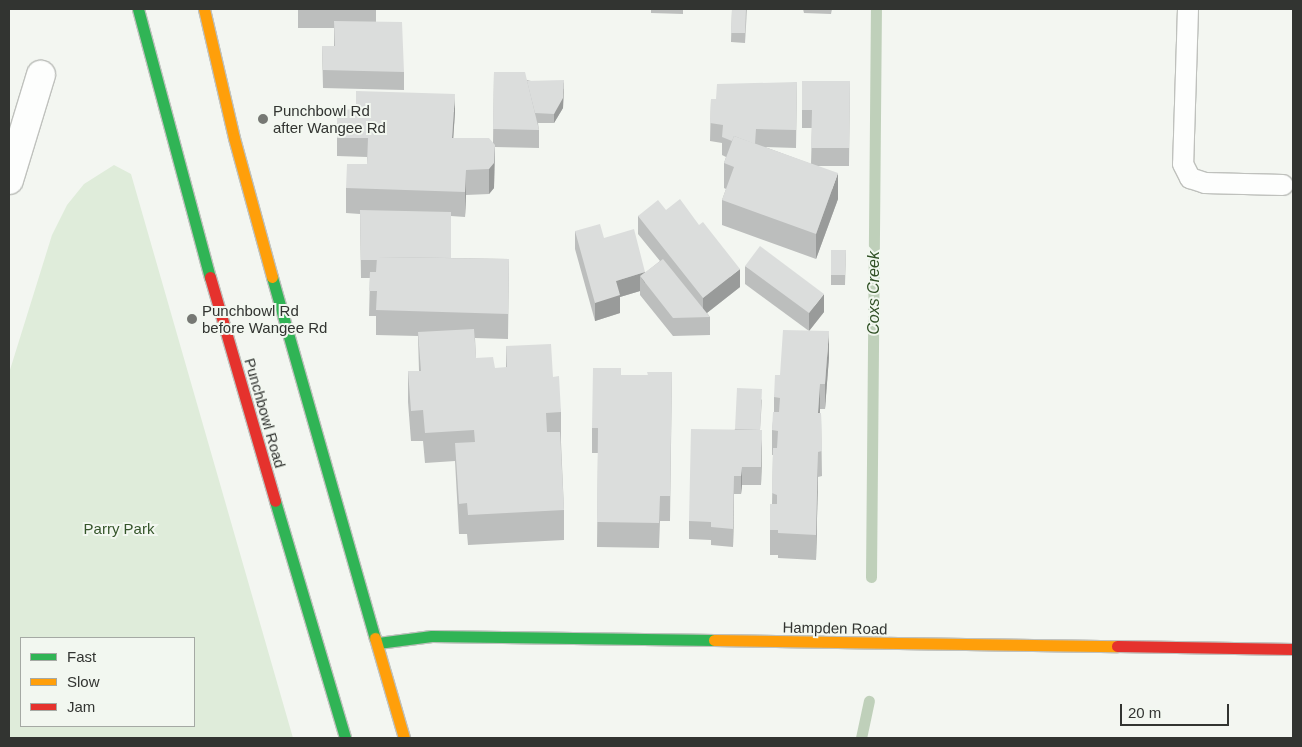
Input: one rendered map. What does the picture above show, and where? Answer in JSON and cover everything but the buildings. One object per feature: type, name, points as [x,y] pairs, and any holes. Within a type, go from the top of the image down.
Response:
[{"type":"main road","name":"Punchbowl Road","points":[[138,9],[190,209],[345,738]]},
{"type":"main road","points":[[204,9],[234,138],[270,270],[339,517],[378,643],[404,738]]},
{"type":"main road","name":"Hampden Road","points":[[378,643],[432,636],[1293,649]]},
{"type":"street","points":[[9,180],[41,76]]},
{"type":"lane","points":[[1188,9],[1183,164],[1190,178],[1205,183],[1283,185]]},
{"type":"green space","name":"Parry Park","points":[[114,165],[131,174],[293,738],[9,738],[9,373],[52,235],[67,205],[84,184]]},
{"type":"waterway","name":"Coxs Creek","points":[[871,577],[876,9]]},
{"type":"waterway","name":"Coxs Creek","points":[[861,738],[869,701]]},
{"type":"traffic: fast","points":[[138,9],[210,277]]},
{"type":"traffic: fast","points":[[272,277],[375,638]]},
{"type":"traffic: fast","points":[[275,501],[345,738]]},
{"type":"traffic: fast","points":[[378,643],[432,636],[714,640]]},
{"type":"traffic: slow","points":[[204,9],[234,138],[272,277]]},
{"type":"traffic: slow","points":[[375,638],[404,738]]},
{"type":"traffic: slow","points":[[714,640],[1117,646]]},
{"type":"traffic: jam","points":[[210,277],[275,501]]},
{"type":"traffic: jam","points":[[1117,646],[1293,649]]},
{"type":"place","name":"Punchbowl Rd after Wangee Rd","points":[[263,119]]},
{"type":"place","name":"Punchbowl Rd before Wangee Rd","points":[[192,319]]}]
